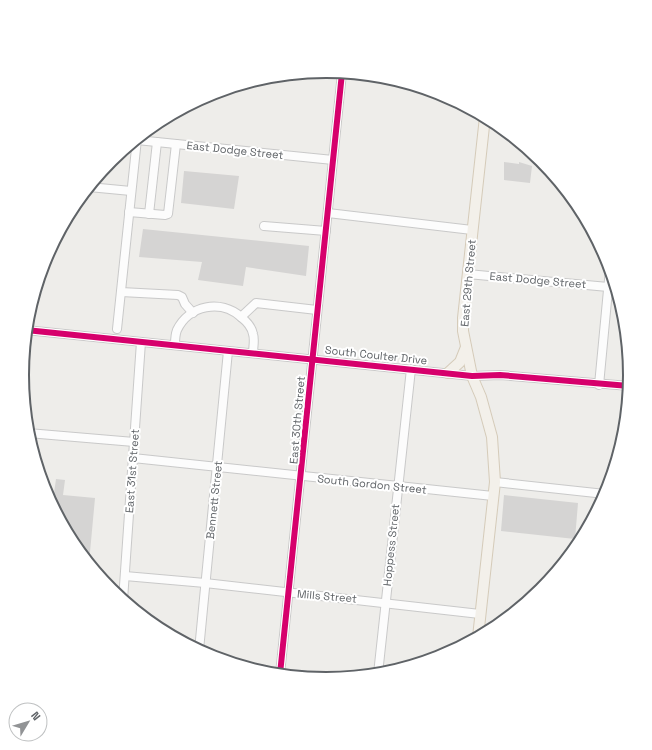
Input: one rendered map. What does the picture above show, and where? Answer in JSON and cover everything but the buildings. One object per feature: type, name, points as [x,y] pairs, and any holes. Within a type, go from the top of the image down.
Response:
[{"type":"main road","name":"East 29th Street","points":[[479,629],[495,482],[492,437],[481,396],[472,376],[466,347],[463,318],[484,124]]},
{"type":"main road","points":[[448,373],[460,362],[466,347]]},
{"type":"street","name":"East 30th Street","points":[[281,668],[302,476],[312,358],[341,79]]},
{"type":"street","name":"East Dodge Street","points":[[144,140],[333,160]]},
{"type":"street","points":[[149,214],[157,142]]},
{"type":"street","points":[[129,212],[165,216],[169,211],[176,144]]},
{"type":"street","points":[[117,329],[136,147]]},
{"type":"street","points":[[96,188],[131,191]]},
{"type":"street","points":[[328,213],[472,230]]},
{"type":"street","points":[[264,226],[326,231]]},
{"type":"street","name":"East Dodge Street","points":[[468,274],[608,287]]},
{"type":"street","points":[[599,385],[608,284]]},
{"type":"street","points":[[121,292],[178,295],[182,297],[185,304],[193,313]]},
{"type":"street","points":[[241,317],[256,304],[317,310]]},
{"type":"street","points":[[175,345],[177,332],[182,321],[193,313],[208,306],[223,306],[235,311],[253,334],[253,353]]},
{"type":"street","name":"South Coulter Drive","points":[[33,331],[312,358],[472,376],[500,375],[599,385],[622,386]]},
{"type":"street","name":"East 31st Street","points":[[124,592],[141,342]]},
{"type":"street","name":"Bennett Street","points":[[200,643],[218,467],[228,350]]},
{"type":"street","name":"Hoppess Street","points":[[379,667],[411,369]]},
{"type":"street","points":[[35,434],[134,442]]},
{"type":"street","name":"South Gordon Street","points":[[133,458],[493,496]]},
{"type":"street","points":[[495,482],[598,493]]},
{"type":"street","name":"Mills Street","points":[[125,576],[385,602],[480,614]]},
{"type":"cycle path","points":[[281,668],[341,79]]},
{"type":"cycle path","points":[[33,331],[472,376],[500,375],[622,385]]}]
